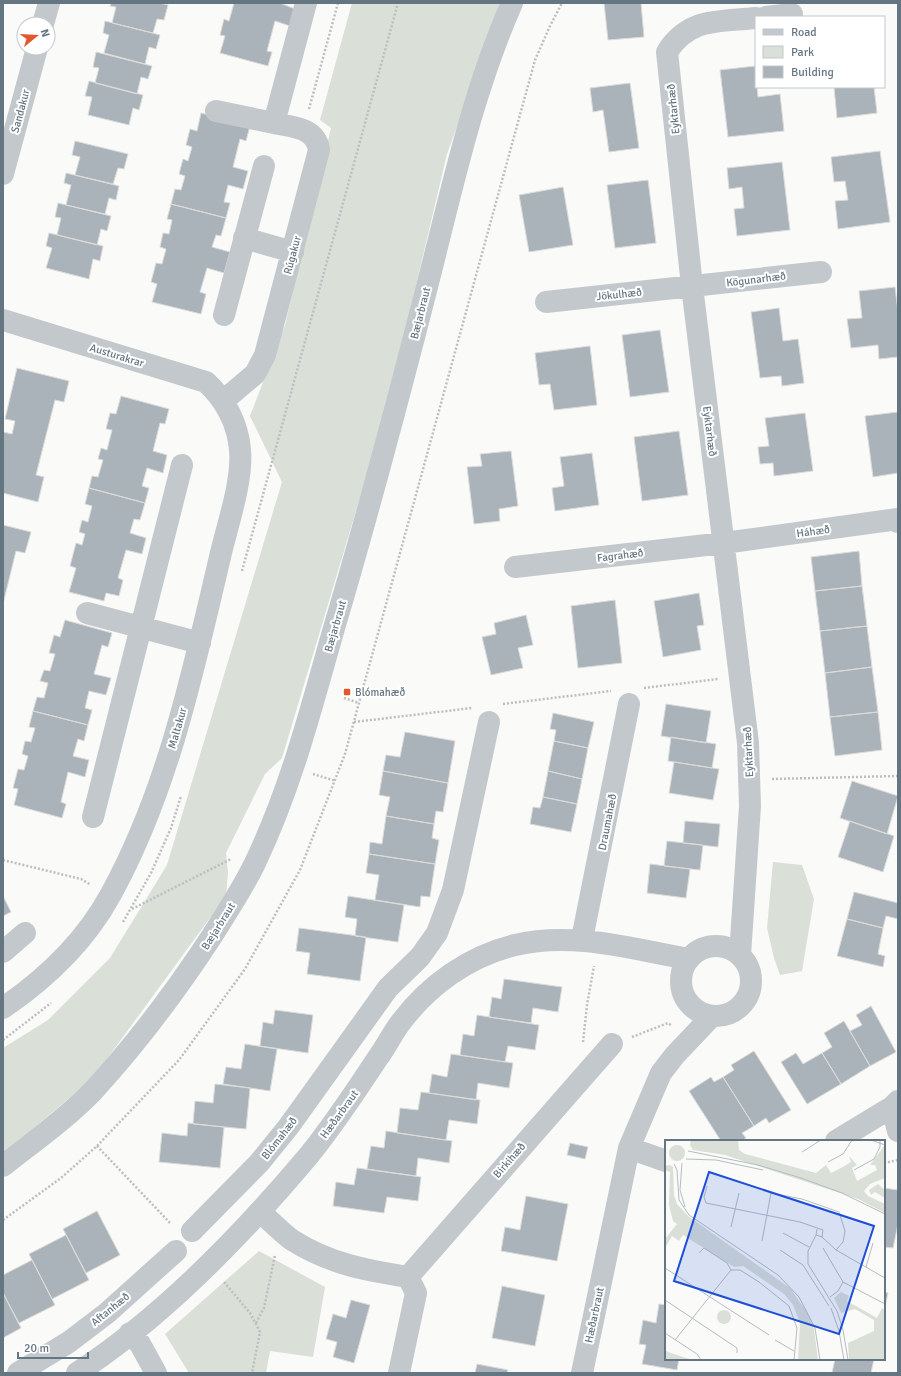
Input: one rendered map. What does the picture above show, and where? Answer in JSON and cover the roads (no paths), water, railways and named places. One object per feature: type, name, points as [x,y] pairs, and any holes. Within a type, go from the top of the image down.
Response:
[{"type":"street","points":[[45,16],[49,3]]},
{"type":"street","points":[[216,111],[274,123],[306,3]]},
{"type":"street","name":"Bæjarbraut","points":[[3,1166],[56,1124],[92,1092],[151,1022],[181,984],[231,906],[273,825],[304,736],[373,495],[474,103],[501,28],[512,3]]},
{"type":"street","points":[[775,16],[792,14]]},
{"type":"street","name":"Eyktarhæð","points":[[740,955],[750,806],[748,743],[692,286],[667,52],[674,40],[686,30],[703,23],[755,18]]},
{"type":"street","name":"Sandakur","points":[[3,174],[35,56]]},
{"type":"street","name":"Rúgakur","points":[[223,401],[255,374],[269,345],[319,150],[316,138],[304,129],[274,123]]},
{"type":"street","points":[[224,315],[264,166]]},
{"type":"street","points":[[244,238],[293,252]]},
{"type":"street","name":"Kögunarhæð","points":[[692,286],[821,272]]},
{"type":"street","name":"Jökulhæð","points":[[546,302],[692,286]]},
{"type":"street","name":"Austurakrar","points":[[3,320],[206,382],[216,391],[223,401]]},
{"type":"street","name":"Maltakur","points":[[3,1008],[36,985],[57,966],[90,927],[110,896],[142,831],[176,734],[200,643],[240,469],[238,436],[223,401]]},
{"type":"street","points":[[93,817],[182,465]]},
{"type":"street","name":"Háhæð","points":[[724,543],[898,519],[898,522]]},
{"type":"street","name":"Fagrahæð","points":[[515,568],[724,543]]},
{"type":"street","points":[[87,613],[200,643]]},
{"type":"street","name":"Draumahæð","points":[[582,939],[629,694]]},
{"type":"street","name":"Blómahæð","points":[[192,1230],[259,1163],[298,1114],[388,988],[428,947],[443,921],[453,890],[488,711]]},
{"type":"street","points":[[720,946],[744,910]]},
{"type":"street","points":[[3,952],[25,933]]},
{"type":"street","name":"Hæðarbraut","points":[[77,1373],[130,1334],[172,1299],[260,1212],[310,1153],[337,1118],[400,1024],[417,1002],[453,971],[494,951],[514,945],[555,938],[582,939],[689,959]]},
{"type":"street","points":[[708,946],[720,946],[730,949],[740,955],[747,964],[751,974],[752,985],[748,996],[742,1005],[734,1012],[723,1016],[712,1016],[701,1013],[692,1006],[685,998],[681,979],[683,968],[689,959],[697,951],[708,946]]},
{"type":"street","name":"Hæðarbraut","points":[[632,949],[681,979]]},
{"type":"street","name":"Hæðarbraut","points":[[675,1055],[692,1006]]},
{"type":"street","name":"Hæðarbraut","points":[[582,1373],[629,1148],[661,1073],[675,1055],[712,1016]]},
{"type":"street","points":[[354,1035],[379,1057]]},
{"type":"street","name":"Birkihæð","points":[[408,1277],[612,1044]]},
{"type":"street","points":[[838,1140],[895,1104],[898,1131]]},
{"type":"street","points":[[629,1148],[665,1161]]},
{"type":"street","points":[[260,1212],[291,1239],[327,1259],[366,1270],[408,1277],[416,1293],[399,1373]]},
{"type":"street","name":"Aftanhæð","points":[[18,1373],[69,1342],[107,1313],[176,1251]]},
{"type":"street","points":[[130,1334],[140,1344],[156,1373]]},
{"type":"place","name":"Blómahæð","points":[[347,692]]}]
